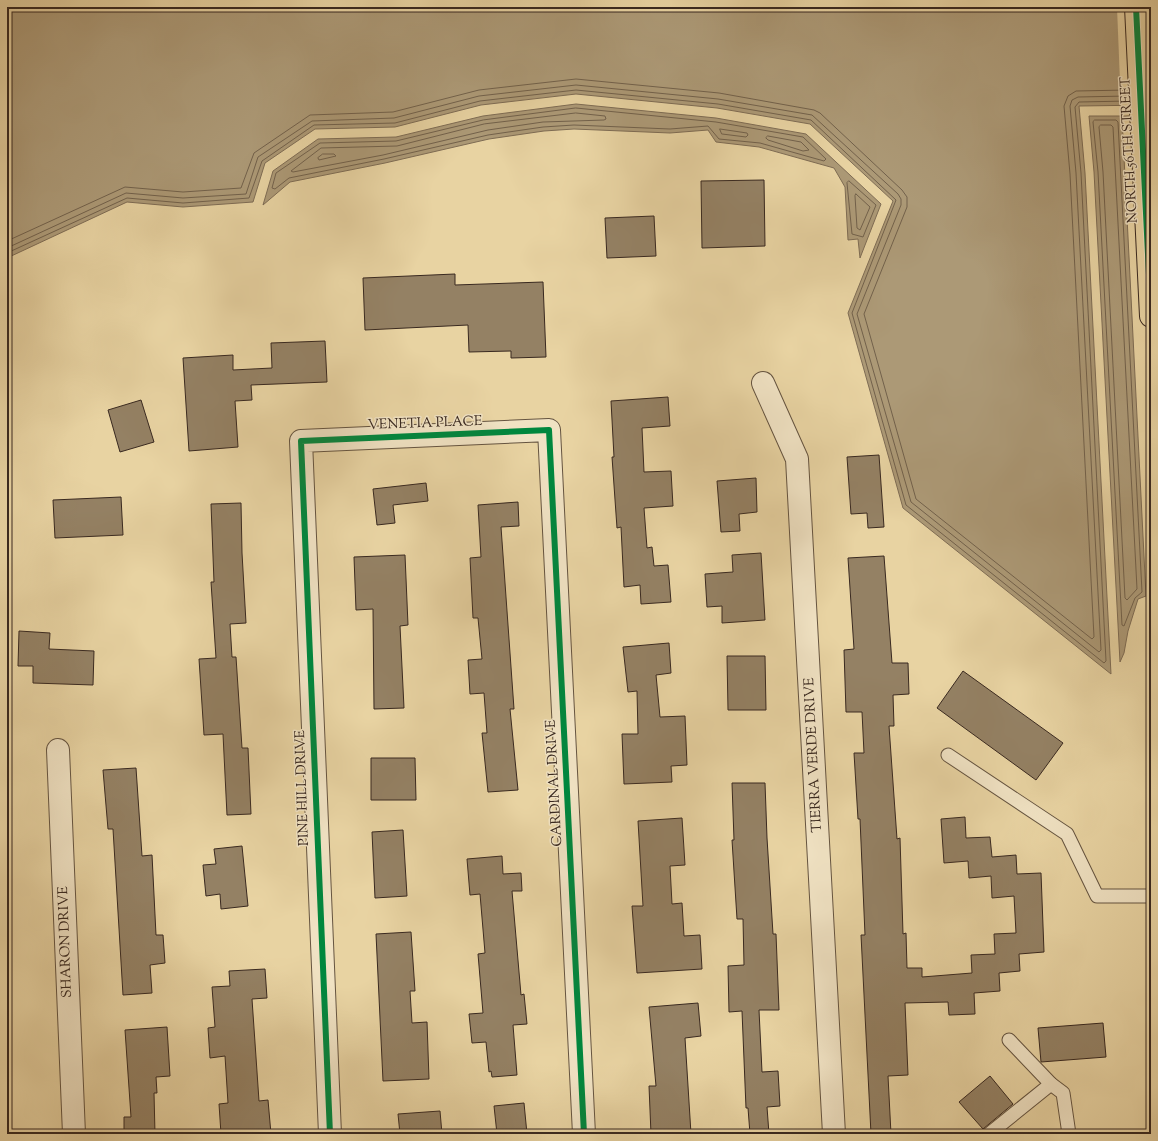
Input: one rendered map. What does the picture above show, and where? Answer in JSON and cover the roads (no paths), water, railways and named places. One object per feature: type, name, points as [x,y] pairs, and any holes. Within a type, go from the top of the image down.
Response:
[{"type":"main road","name":"NORTH 56TH STREET","points":[[1136,7],[1151,316]]},
{"type":"street","name":"TIERRA VERDE DRIVE","points":[[763,383],[798,459],[834,1134]]},
{"type":"street","name":"VENETIA PLACE","points":[[301,441],[549,430]]},
{"type":"street","name":"CARDINAL DRIVE","points":[[549,430],[584,1134]]},
{"type":"street","name":"PINE HILL DRIVE","points":[[301,441],[330,1134]]},
{"type":"street","name":"SHARON DRIVE","points":[[58,750],[74,1134]]},
{"type":"lane","points":[[948,755],[1067,834],[1097,896],[1151,896]]},
{"type":"lane","points":[[1009,1040],[1051,1084],[1063,1093],[1069,1134]]},
{"type":"lane","points":[[989,1134],[1051,1084]]},
{"type":"water","points":[[7,7],[1151,7],[1151,105],[1079,106],[1085,173],[1111,674],[903,508],[848,313],[893,201],[810,124],[717,108],[576,94],[481,105],[395,127],[315,129],[265,163],[253,202],[183,207],[127,202],[7,258]]},
{"type":"water","points":[[576,104],[716,118],[806,134],[881,204],[860,258],[858,239],[848,240],[845,187],[834,168],[759,147],[716,142],[708,130],[670,133],[574,129],[544,131],[489,139],[385,163],[290,182],[263,205],[273,171],[318,139],[396,137],[483,116]]},
{"type":"water","points":[[1089,116],[1129,116],[1122,117],[1146,596],[1138,599],[1128,631],[1124,653],[1120,662],[1094,172]]}]
